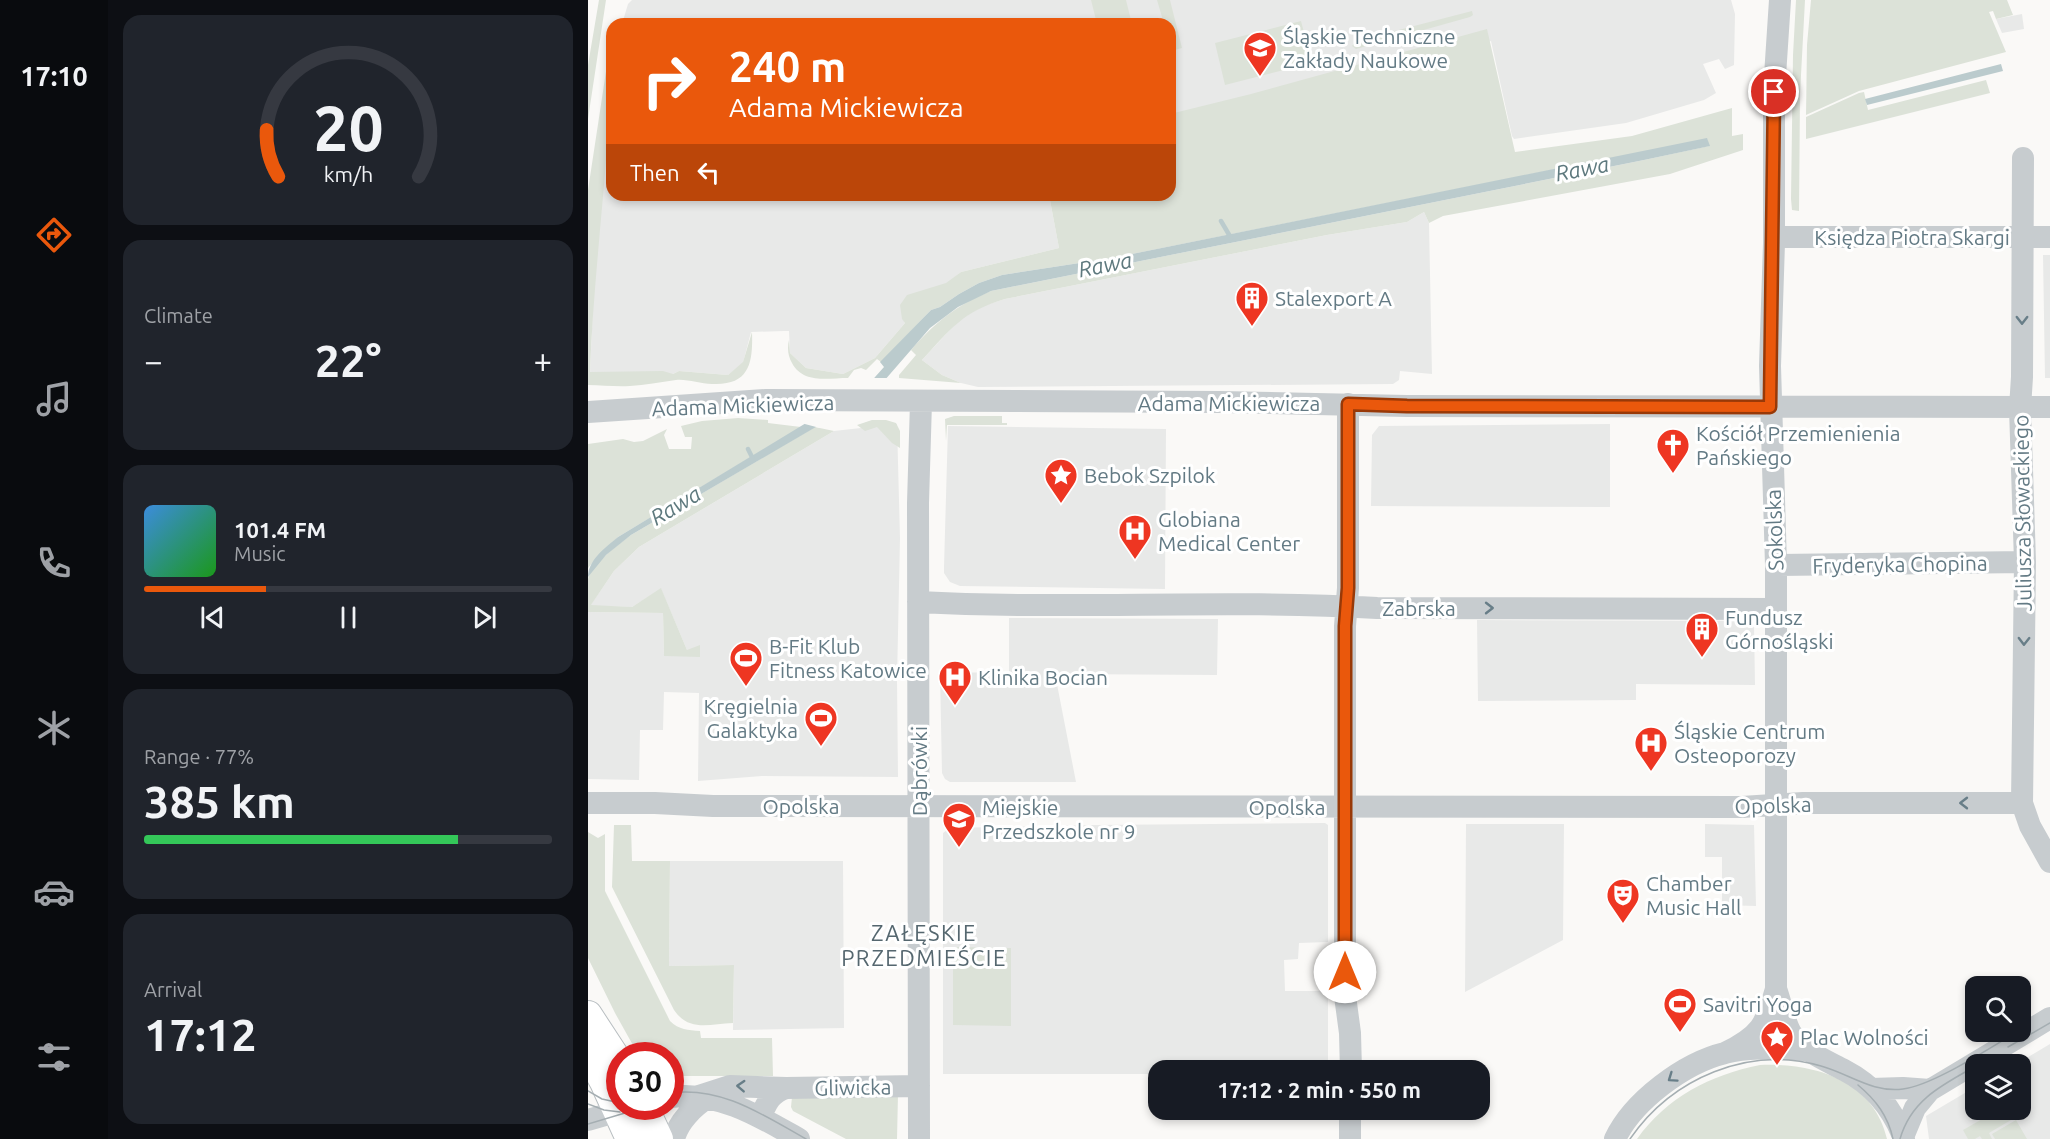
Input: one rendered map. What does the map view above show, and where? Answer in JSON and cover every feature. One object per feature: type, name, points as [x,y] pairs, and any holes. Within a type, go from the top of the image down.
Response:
[{"type":"main road","points":[[588,1015],[606,1043]]},
{"type":"main road","points":[[588,1053],[606,1076]]},
{"type":"main road","points":[[630,1139],[631,1120]]},
{"type":"main road","points":[[642,1120],[659,1139]]},
{"type":"street","name":"Sokolska","points":[[1725,1053],[1750,1038],[1761,1028],[1769,1014],[1776,988],[1776,565],[1770,407],[1774,237],[1774,92],[1780,0]]},
{"type":"street","name":"Juliusza Słowackiego","points":[[2023,158],[2020,408],[2025,562],[2022,803],[2030,826],[2050,862]]},
{"type":"street","name":"Księdza Piotra Skargi","points":[[1774,237],[2050,237]]},
{"type":"street","name":"Adama Mickiewicza","points":[[588,412],[766,400],[1407,406],[2050,407]]},
{"type":"street","name":"Dąbrówki","points":[[919,1139],[918,503],[921,402]]},
{"type":"street","points":[[1348,404],[1345,996],[1351,1060]]},
{"type":"street","name":"Fryderyka Chopina","points":[[1776,565],[2025,562]]},
{"type":"street","name":"Zabrska","points":[[918,602],[1321,604],[1388,608],[1776,609]]},
{"type":"street","name":"Opolska","points":[[588,803],[920,807],[1742,807],[1803,803],[2022,803]]},
{"type":"street","name":"Sokolska","points":[[1776,988],[1787,1025],[1808,1050]]},
{"type":"street","points":[[1903,1138],[1915,1108],[1930,1090],[2050,1018]]},
{"type":"street","points":[[1615,1139],[1638,1106],[1682,1072],[1725,1053],[1754,1050],[1808,1050],[1859,1078],[1889,1109],[1903,1138]]},
{"type":"street","name":"Gliwicka","points":[[674,1139],[678,1127],[703,1097],[730,1086],[786,1088],[919,1086]]},
{"type":"street","name":"Gliwicka","points":[[760,1117],[775,1092],[786,1088]]},
{"type":"street","points":[[1871,1089],[1930,1090]]},
{"type":"street","name":"Gliwicka","points":[[684,1097],[703,1097],[722,1101],[760,1117],[799,1139]]},
{"type":"street","points":[[588,1120],[606,1116]]},
{"type":"street","points":[[1350,1120],[1350,1139]]},
{"type":"shaded area","points":[[599,0],[606,0],[588,119],[588,65]]},
{"type":"shaded area","points":[[632,0],[1092,0],[1097,18],[624,18],[628,4]]},
{"type":"shaded area","points":[[1091,0],[1126,0],[1130,18],[1096,18]]},
{"type":"shaded area","points":[[1119,0],[1731,0],[1735,14],[1734,65],[1725,69],[1719,59],[1703,64],[1716,93],[1704,100],[1626,123],[1514,139],[1491,41],[1176,121],[1176,18],[1124,18]]},
{"type":"shaded area","points":[[1157,0],[1170,0],[1174,18],[1162,18]]},
{"type":"shaded area","points":[[1796,0],[1805,0],[1800,94],[1799,211],[1792,210],[1791,199]]},
{"type":"shaded area","points":[[1811,0],[2007,0],[2013,15],[1996,19],[1993,11],[1989,12],[2006,52],[1859,91],[1806,115],[1807,45]]},
{"type":"shaded area","points":[[1472,11],[1473,15],[1470,17],[1356,49],[1352,46],[1356,41]]},
{"type":"shaded area","points":[[2022,14],[2024,29],[2002,33],[1996,19]]},
{"type":"shaded area","points":[[1301,21],[1312,63],[1225,85],[1215,43]]},
{"type":"shaded area","points":[[1176,24],[1182,48],[1176,50]]},
{"type":"shaded area","points":[[1487,29],[1515,152],[1632,136],[1732,108],[1732,136],[1743,134],[1743,150],[1670,174],[1443,216],[1429,223],[1424,212],[1407,222],[1327,235],[1005,299],[978,310],[959,322],[922,360],[942,375],[961,383],[899,378],[899,375],[916,355],[911,350],[929,331],[957,308],[991,291],[1644,160],[1709,146],[1707,139],[1112,258],[1002,275],[979,283],[931,310],[881,362],[877,359],[866,370],[861,368],[854,370],[848,378],[809,377],[797,370],[791,360],[788,352],[789,340],[790,353],[806,368],[843,374],[875,358],[905,323],[902,319],[900,305],[907,295],[946,283],[961,272],[1059,248],[1050,201],[1176,201],[1176,113]]},
{"type":"shaded area","points":[[606,72],[606,160],[590,372],[663,371],[673,374],[679,371],[728,375],[743,362],[752,332],[750,362],[742,376],[725,384],[676,380],[630,386],[588,385],[588,190]]},
{"type":"shaded area","points":[[1986,80],[1990,93],[1806,139],[1806,117],[1859,93],[1864,92],[1868,110]]},
{"type":"shaded area","points":[[606,150],[606,201],[1050,201],[1059,248],[961,272],[903,319],[905,323],[875,358],[843,374],[806,368],[790,353],[789,331],[751,332],[743,363],[728,375],[679,371],[673,374],[590,373],[594,284]]},
{"type":"shaded area","points":[[1424,212],[1429,223],[1432,374],[1400,371],[1399,380],[1393,384],[978,387],[942,375],[922,360],[959,320],[983,306],[1005,299],[1327,235],[1407,222]]},
{"type":"shaded area","points":[[2043,255],[2050,255],[2050,378],[2045,378]]},
{"type":"shaded area","points":[[954,416],[1002,416],[1002,423],[1007,423],[1007,425],[947,425],[946,441],[945,419]]},
{"type":"shaded area","points":[[738,418],[768,420],[768,423],[801,427],[618,537],[588,568],[588,444],[623,439],[634,442],[643,441],[667,429],[664,435],[669,449],[691,449],[692,437],[685,437],[681,426],[702,421]]},
{"type":"shaded area","points":[[872,420],[896,423],[900,431],[900,448],[877,427],[865,431],[857,425]]},
{"type":"shaded area","points":[[897,424],[900,538],[897,680],[898,777],[762,776],[698,781],[699,693],[664,692],[663,730],[640,730],[639,780],[588,779],[588,612],[663,613],[664,656],[700,656],[687,650],[661,589],[632,607],[590,606],[614,571],[639,547],[834,431]]},
{"type":"shaded area","points":[[1610,424],[1610,507],[1371,506],[1372,435],[1379,426]]},
{"type":"shaded area","points":[[948,426],[1166,429],[1165,589],[960,586],[950,582],[944,573]]},
{"type":"shaded area","points":[[815,427],[834,431],[639,547],[614,571],[591,605],[632,607],[661,588],[687,650],[700,645],[700,657],[664,656],[663,613],[588,612],[590,573],[613,549],[631,535]]},
{"type":"shaded area","points":[[1009,618],[1218,619],[1217,675],[1055,674],[1076,782],[950,782],[942,773],[940,673],[1009,672]]},
{"type":"shaded area","points":[[1477,620],[1748,621],[1754,625],[1755,685],[1636,684],[1636,700],[1478,701]]},
{"type":"shaded area","points":[[1325,823],[1328,825],[1328,942],[1299,943],[1298,959],[1284,960],[1285,991],[1328,991],[1328,1060],[1148,1060],[1148,1074],[943,1074],[943,833],[951,828]]},
{"type":"shaded area","points":[[1466,824],[1564,824],[1563,940],[1465,992]]},
{"type":"shaded area","points":[[1705,824],[1754,825],[1756,906],[1722,905],[1722,857],[1705,857]]},
{"type":"shaded area","points":[[614,825],[631,825],[632,861],[670,861],[669,966],[734,965],[733,1023],[693,1024],[680,1017],[674,1010],[612,887]]},
{"type":"shaded area","points":[[588,832],[598,838],[605,834],[605,891],[670,1021],[680,1028],[700,1031],[701,1038],[772,1038],[773,1076],[684,1076],[684,1042],[631,1042],[588,958]]},
{"type":"shaded area","points":[[670,861],[843,861],[844,1028],[733,1030],[734,965],[669,966]]},
{"type":"shaded area","points":[[953,947],[1011,948],[1011,1026],[953,1025]]},
{"type":"shaded area","points":[[2050,1044],[2050,1139],[1929,1139],[1926,1116],[1965,1093],[1965,1120],[2031,1120],[2031,1055]]},
{"type":"shaded area","points":[[1760,1065],[1800,1067],[1838,1079],[1855,1089],[1869,1102],[1880,1119],[1887,1139],[1637,1139],[1662,1111],[1691,1090],[1724,1075]]},
{"type":"shaded area","points":[[898,1094],[897,1139],[846,1139],[793,1111],[791,1107],[792,1097]]},
{"type":"shaded area","points":[[1980,1120],[2011,1120],[1989,1133],[1992,1139],[1982,1139],[1980,1136],[1968,1139],[1963,1130]]},
{"type":"shaded area","points":[[2016,1120],[2027,1139],[1995,1139],[1992,1134]]},
{"type":"water","points":[[2001,64],[2003,71],[1867,105],[1865,99]]},
{"type":"water","name":"Rawa","points":[[1707,138],[1710,146],[991,291],[958,307],[930,328],[884,381],[862,400],[631,535],[606,555],[588,577],[594,560],[618,537],[867,386],[884,367],[880,362],[931,310],[979,283],[1002,275],[1112,258]]},
{"type":"pier","points":[[870,378],[890,378],[863,402],[820,428],[801,423],[851,393]]},
{"type":"waterway","points":[[1221,221],[1231,238]]},
{"type":"waterway","points":[[748,449],[753,459]]},
{"type":"tram line","points":[[2008,1047],[2050,1023]]},
{"type":"tram line","points":[[1630,1139],[1647,1117],[1667,1099],[1714,1072],[1740,1064],[1767,1060],[1794,1061],[1832,1069],[1871,1086],[1903,1089],[1930,1081],[2000,1042]]},
{"type":"tram line","points":[[1900,1139],[1905,1125],[1920,1104],[1940,1087],[1965,1072]]},
{"type":"tram line","points":[[1858,1085],[1880,1109],[1893,1139]]},
{"type":"tram line","points":[[588,1091],[606,1100]]},
{"type":"tram line","points":[[684,1092],[707,1094],[741,1104],[806,1139]]},
{"type":"tram line","points":[[588,1104],[606,1110]]},
{"type":"tram line","points":[[588,1124],[606,1119]]},
{"type":"place","name":"Śląskie Techniczne Zakłady Naukowe","points":[[1260,77]]},
{"type":"place","name":"Stalexport A","points":[[1252,327]]},
{"type":"place","name":"Kościół Przemienienia Pańskiego","points":[[1673,474]]},
{"type":"place","name":"Bebok Szpilok","points":[[1061,504]]},
{"type":"place","name":"Globiana Medical Center","points":[[1135,560]]},
{"type":"place","name":"Fundusz Górnośląski","points":[[1702,658]]},
{"type":"place","name":"B-Fit Klub Fitness Katowice","points":[[746,687]]},
{"type":"place","name":"Klinika Bocian","points":[[955,706]]},
{"type":"place","name":"Kręgielnia Galaktyka","points":[[821,747]]},
{"type":"place","name":"Śląskie Centrum Osteoporozy","points":[[1651,772]]},
{"type":"place","name":"Miejskie Przedszkole nr 9","points":[[959,848]]},
{"type":"place","name":"Chamber Music Hall","points":[[1623,924]]},
{"type":"place","name":"Savitri Yoga","points":[[1680,1033]]},
{"type":"place","name":"Plac Wolności","points":[[1777,1066]]},
{"type":"district","name":"ZAŁĘSKIE PRZEDMIEŚCIE","points":[[924,944]]},
{"type":"route","points":[[1345,972],[1345,626],[1348,588],[1348,404],[1770,407],[1774,243],[1774,92]]}]
